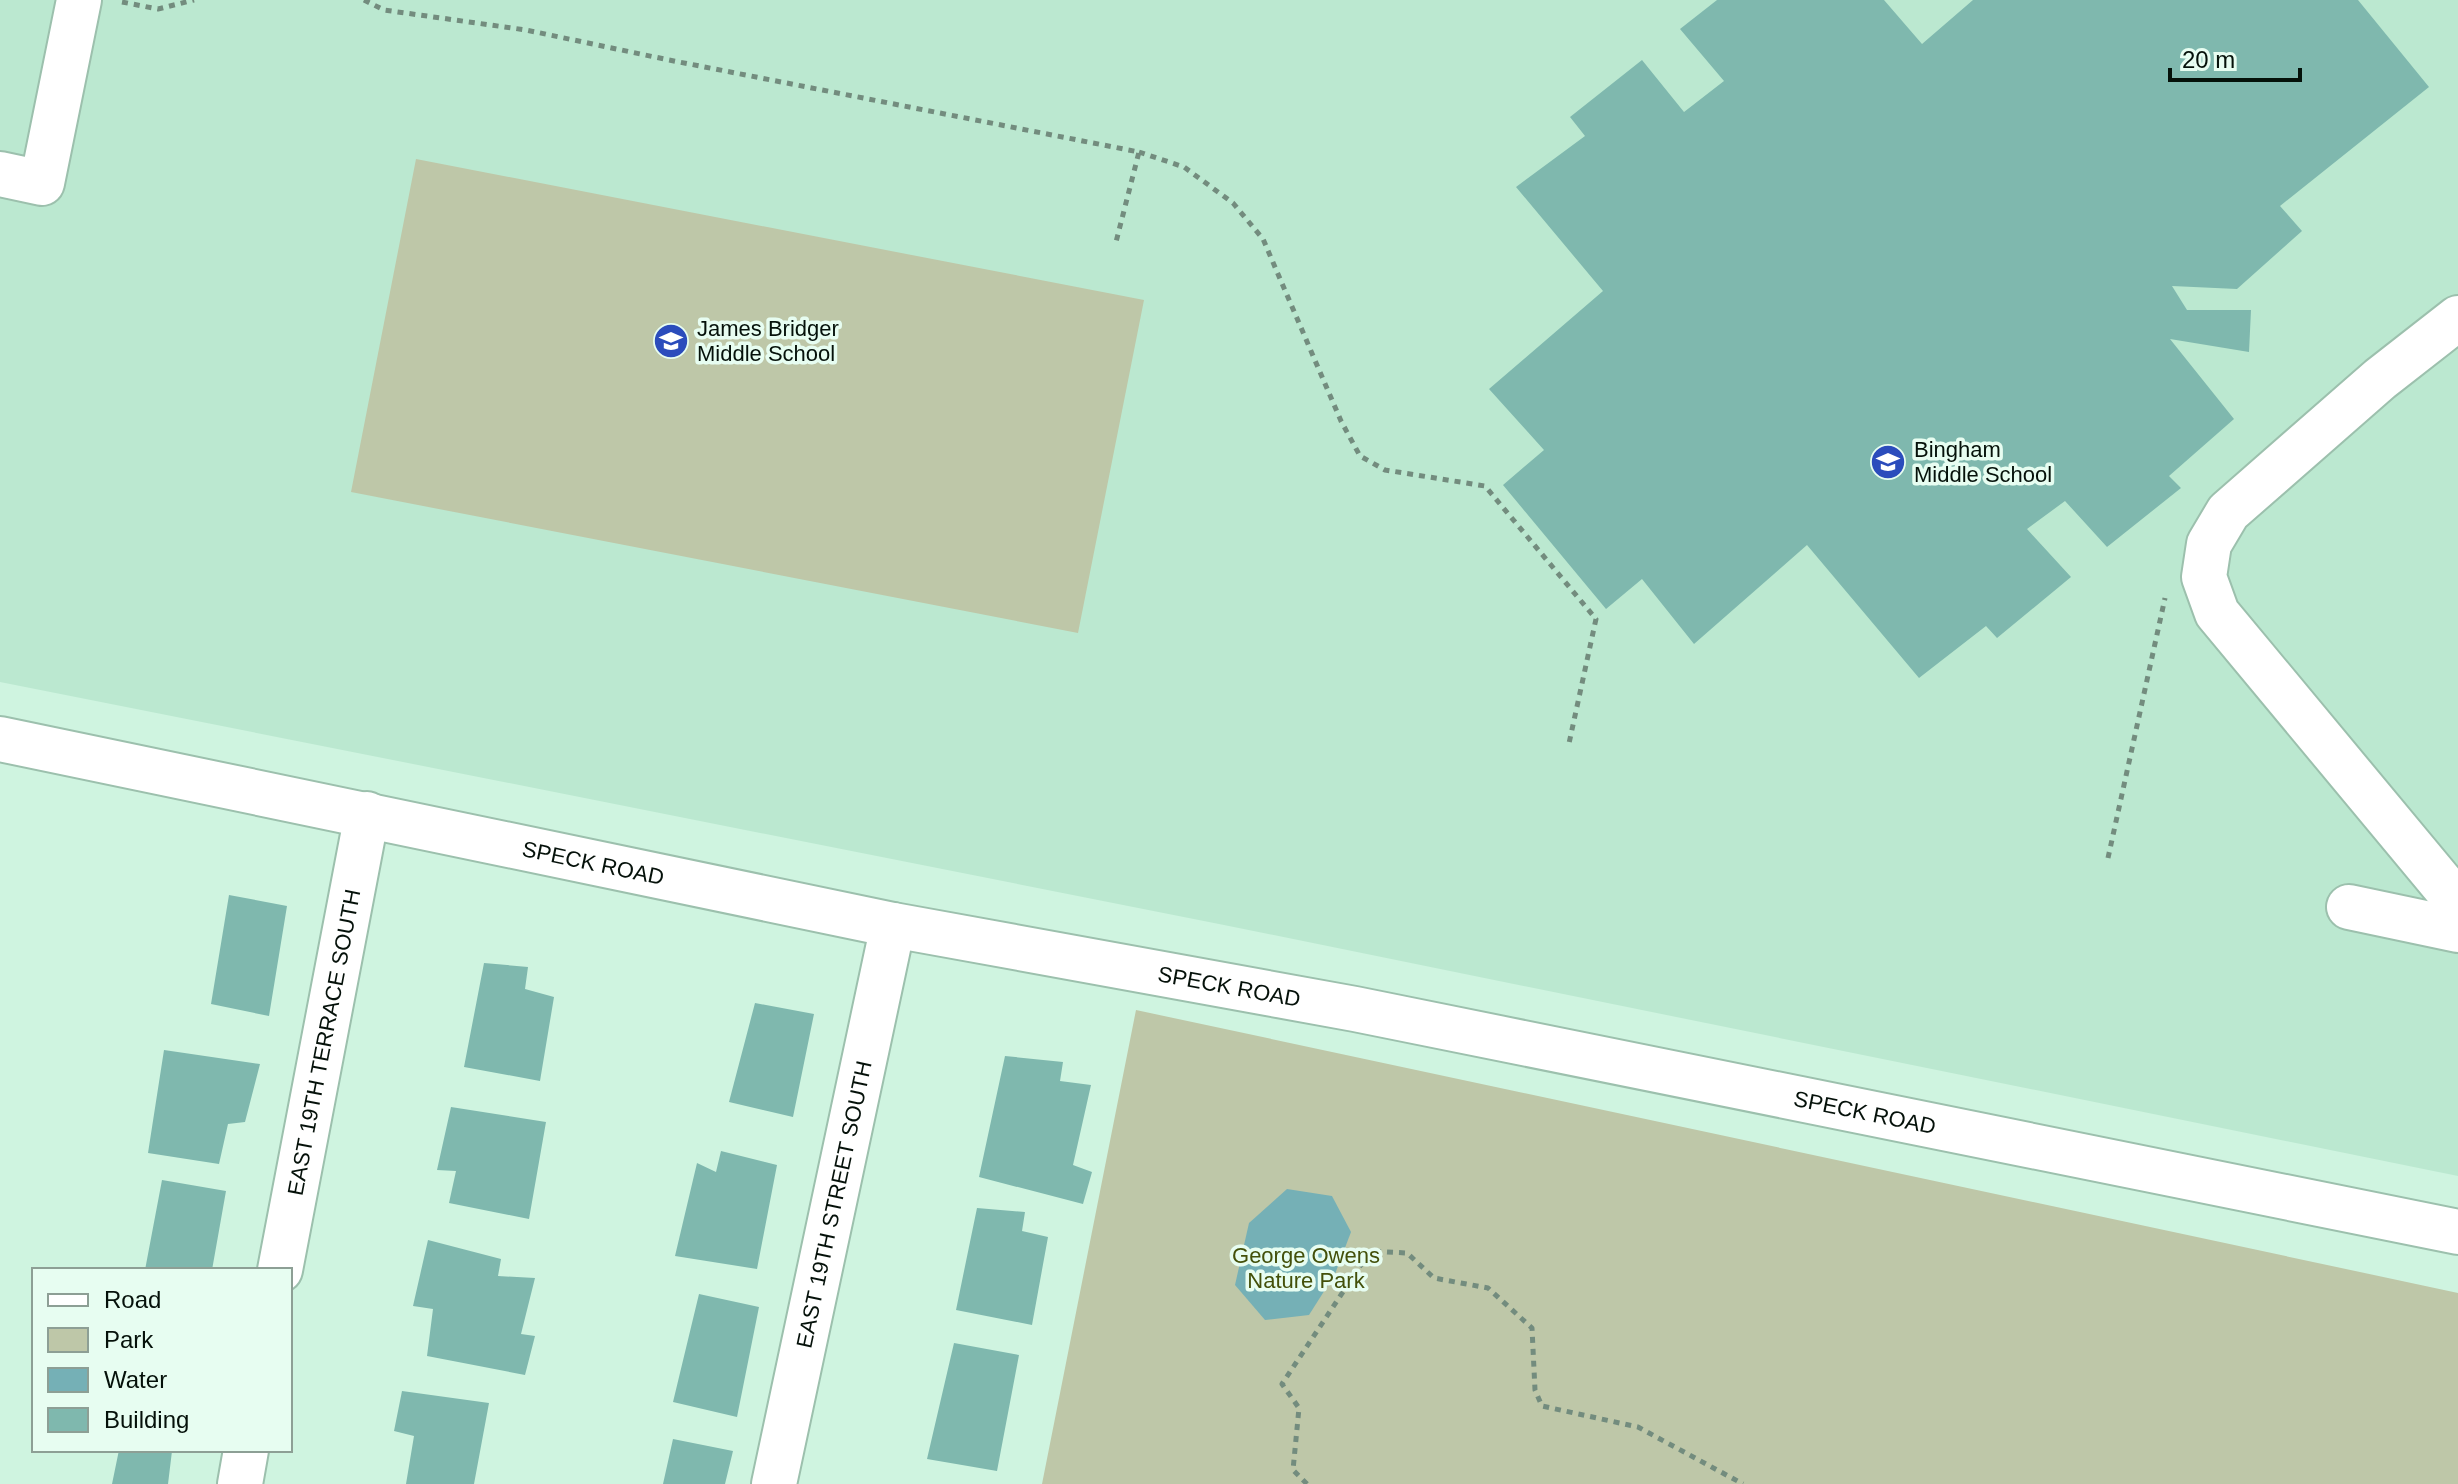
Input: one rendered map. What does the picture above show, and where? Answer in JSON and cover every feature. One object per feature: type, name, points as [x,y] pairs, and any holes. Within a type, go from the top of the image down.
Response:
[{"type":"street","points":[[0,174],[42,183],[79,0]]},
{"type":"street","points":[[2458,318],[2380,379],[2228,512],[2209,544],[2204,577],[2217,613],[2458,903]]},
{"type":"street","name":"SPECK ROAD","points":[[0,739],[893,925],[1370,1012],[2458,1232]]},
{"type":"street","name":"EAST 19TH TERRACE SOUTH","points":[[280,1268],[367,814]]},
{"type":"street","points":[[2349,907],[2458,930]]},
{"type":"street","name":"EAST 19TH STREET SOUTH","points":[[774,1484],[893,925]]},
{"type":"street","points":[[240,1484],[246,1452]]},
{"type":"path","points":[[113,0],[158,9],[194,0]]},
{"type":"path","points":[[364,0],[384,10],[526,30],[1139,152],[1184,167],[1233,203],[1263,239],[1341,421],[1360,456],[1385,470],[1485,486],[1596,619],[1568,748]]},
{"type":"path","points":[[1116,242],[1139,152]]},
{"type":"path","points":[[2108,858],[2167,589],[2204,577]]},
{"type":"path","points":[[1307,1484],[1293,1470],[1299,1408],[1282,1384],[1370,1251],[1407,1253],[1434,1278],[1488,1288],[1532,1328],[1535,1390],[1542,1406],[1638,1427],[1743,1484]]},
{"type":"shaded area","points":[[0,0],[2458,0],[2458,1176],[1224,925],[0,682]]},
{"type":"green space","points":[[416,159],[1144,300],[1078,633],[351,492]]},
{"type":"green space","name":"George Owens Nature Park","points":[[1136,1010],[2458,1293],[2458,1484],[1042,1484]]},
{"type":"water","points":[[1287,1189],[1332,1196],[1351,1232],[1335,1274],[1309,1315],[1265,1320],[1235,1285],[1249,1223]]},
{"type":"building","name":"Bingham Middle School","points":[[1717,0],[1884,0],[1922,44],[1973,0],[2358,0],[2429,87],[2280,206],[2302,231],[2237,289],[2172,286],[2187,310],[2251,310],[2249,352],[2170,339],[2234,419],[2169,476],[2181,488],[2107,547],[2065,501],[2027,529],[2071,577],[1997,638],[1986,626],[1919,678],[1807,545],[1694,644],[1642,579],[1606,609],[1503,485],[1544,450],[1489,389],[1603,291],[1516,187],[1585,136],[1570,117],[1642,60],[1684,112],[1724,81],[1680,29]]},
{"type":"building","points":[[229,895],[287,906],[269,1016],[211,1004]]},
{"type":"building","points":[[484,963],[528,967],[525,989],[554,997],[540,1081],[464,1067]]},
{"type":"building","points":[[755,1003],[814,1014],[793,1117],[729,1102]]},
{"type":"building","points":[[164,1050],[260,1064],[245,1122],[228,1124],[219,1164],[148,1153]]},
{"type":"building","points":[[1005,1056],[1063,1062],[1060,1081],[1091,1085],[1073,1165],[1092,1172],[1083,1204],[979,1177]]},
{"type":"building","points":[[451,1107],[546,1122],[529,1219],[449,1203],[456,1171],[437,1170]]},
{"type":"building","points":[[721,1151],[777,1165],[757,1269],[675,1256],[697,1163],[716,1172]]},
{"type":"building","points":[[162,1180],[226,1191],[212,1268],[145,1268]]},
{"type":"building","points":[[977,1208],[1025,1212],[1022,1231],[1048,1237],[1032,1325],[956,1310]]},
{"type":"building","points":[[428,1240],[501,1259],[498,1276],[535,1278],[521,1334],[535,1336],[525,1375],[427,1356],[433,1309],[413,1306]]},
{"type":"building","points":[[699,1294],[759,1307],[737,1417],[673,1402]]},
{"type":"building","points":[[954,1343],[1019,1355],[997,1471],[927,1459]]},
{"type":"building","points":[[402,1391],[489,1403],[474,1484],[406,1484],[414,1436],[394,1431]]},
{"type":"building","points":[[673,1439],[733,1451],[725,1484],[663,1484]]},
{"type":"building","points":[[119,1452],[172,1452],[168,1484],[112,1484]]},
{"type":"place","name":"James Bridger Middle School","points":[[671,341]]},
{"type":"place","name":"Bingham Middle School","points":[[1888,462]]}]
